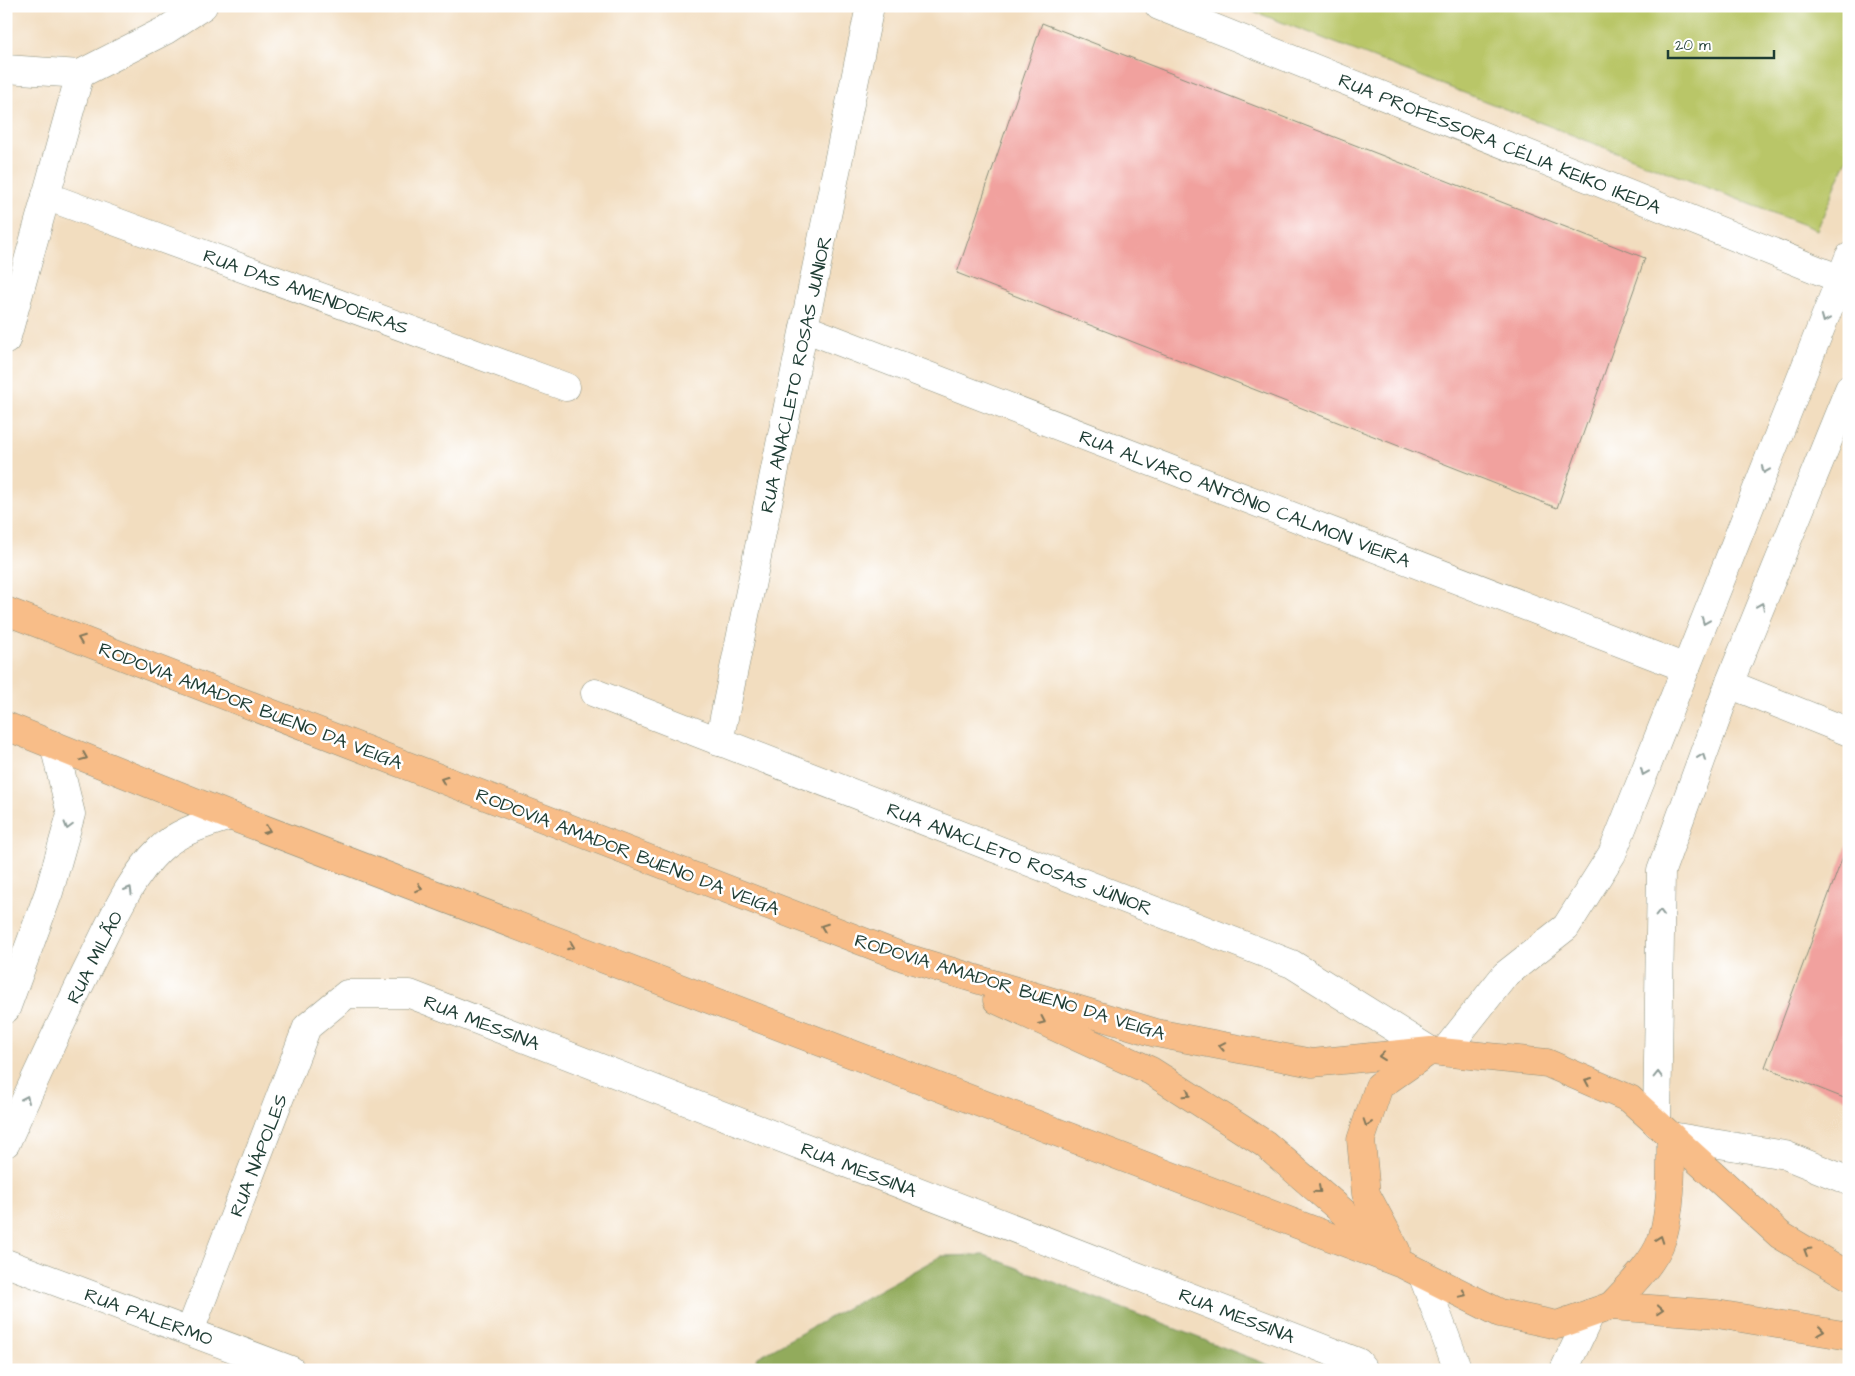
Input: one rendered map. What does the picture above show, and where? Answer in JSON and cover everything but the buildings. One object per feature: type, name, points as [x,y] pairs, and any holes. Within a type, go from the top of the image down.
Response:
[{"type":"main road","name":"RODOVIA AMADOR BUENO DA VEIGA","points":[[6,611],[902,957],[1156,1034],[1312,1063],[1438,1051],[1547,1063],[1630,1099],[1780,1235],[1849,1276]]},
{"type":"main road","points":[[6,726],[230,816],[1413,1269],[1500,1313],[1557,1325],[1601,1310],[1716,1314],[1849,1336]]},
{"type":"main road","points":[[902,957],[1151,1071],[1265,1144],[1413,1269]]},
{"type":"main road","points":[[1413,1269],[1366,1194],[1361,1140],[1379,1086],[1438,1051]]},
{"type":"main road","points":[[1601,1310],[1640,1275],[1662,1240],[1671,1185],[1664,1130]]},
{"type":"street","points":[[6,69],[80,74],[166,30],[202,6]]},
{"type":"street","name":"RUA ANACLETO ROSAS JUNIOR","points":[[719,742],[870,6]]},
{"type":"street","name":"RUA PROFESSORA CÉLIA KEIKO IKEDA","points":[[1159,6],[1844,268]]},
{"type":"street","points":[[6,340],[80,74]]},
{"type":"street","name":"RUA DAS AMENDOEIRAS","points":[[46,196],[566,387]]},
{"type":"street","points":[[1438,1051],[1505,975],[1566,926],[1612,854],[1844,268]]},
{"type":"street","name":"RUA ALVARO ANTÔNIO CALMON VIEIRA","points":[[804,328],[1686,668]]},
{"type":"street","points":[[1849,389],[1729,684],[1661,871],[1664,1130],[1784,1155],[1849,1181]]},
{"type":"street","points":[[1729,684],[1849,732]]},
{"type":"street","name":"RUA ANACLETO ROSAS JÚNIOR","points":[[595,693],[1292,964],[1438,1051]]},
{"type":"street","points":[[6,1009],[49,892],[71,814],[54,744]]},
{"type":"street","name":"RUA MILÃO","points":[[6,1143],[62,1018],[140,870],[160,849],[189,830],[230,816]]},
{"type":"street","name":"RUA NÁPOLES","points":[[190,1331],[307,1027],[347,994]]},
{"type":"street","name":"RUA MESSINA","points":[[347,994],[410,994],[1358,1362],[1364,1370]]},
{"type":"street","name":"RUA PALERMO","points":[[6,1263],[291,1370]]},
{"type":"street","points":[[1413,1269],[1458,1370]]},
{"type":"street","points":[[1564,1370],[1601,1310]]},
{"type":"green space","points":[[1240,6],[1849,6],[1849,154],[1817,230]]},
{"type":"green space","points":[[984,1255],[1274,1367],[1274,1370],[753,1370],[758,1357],[941,1256]]}]
